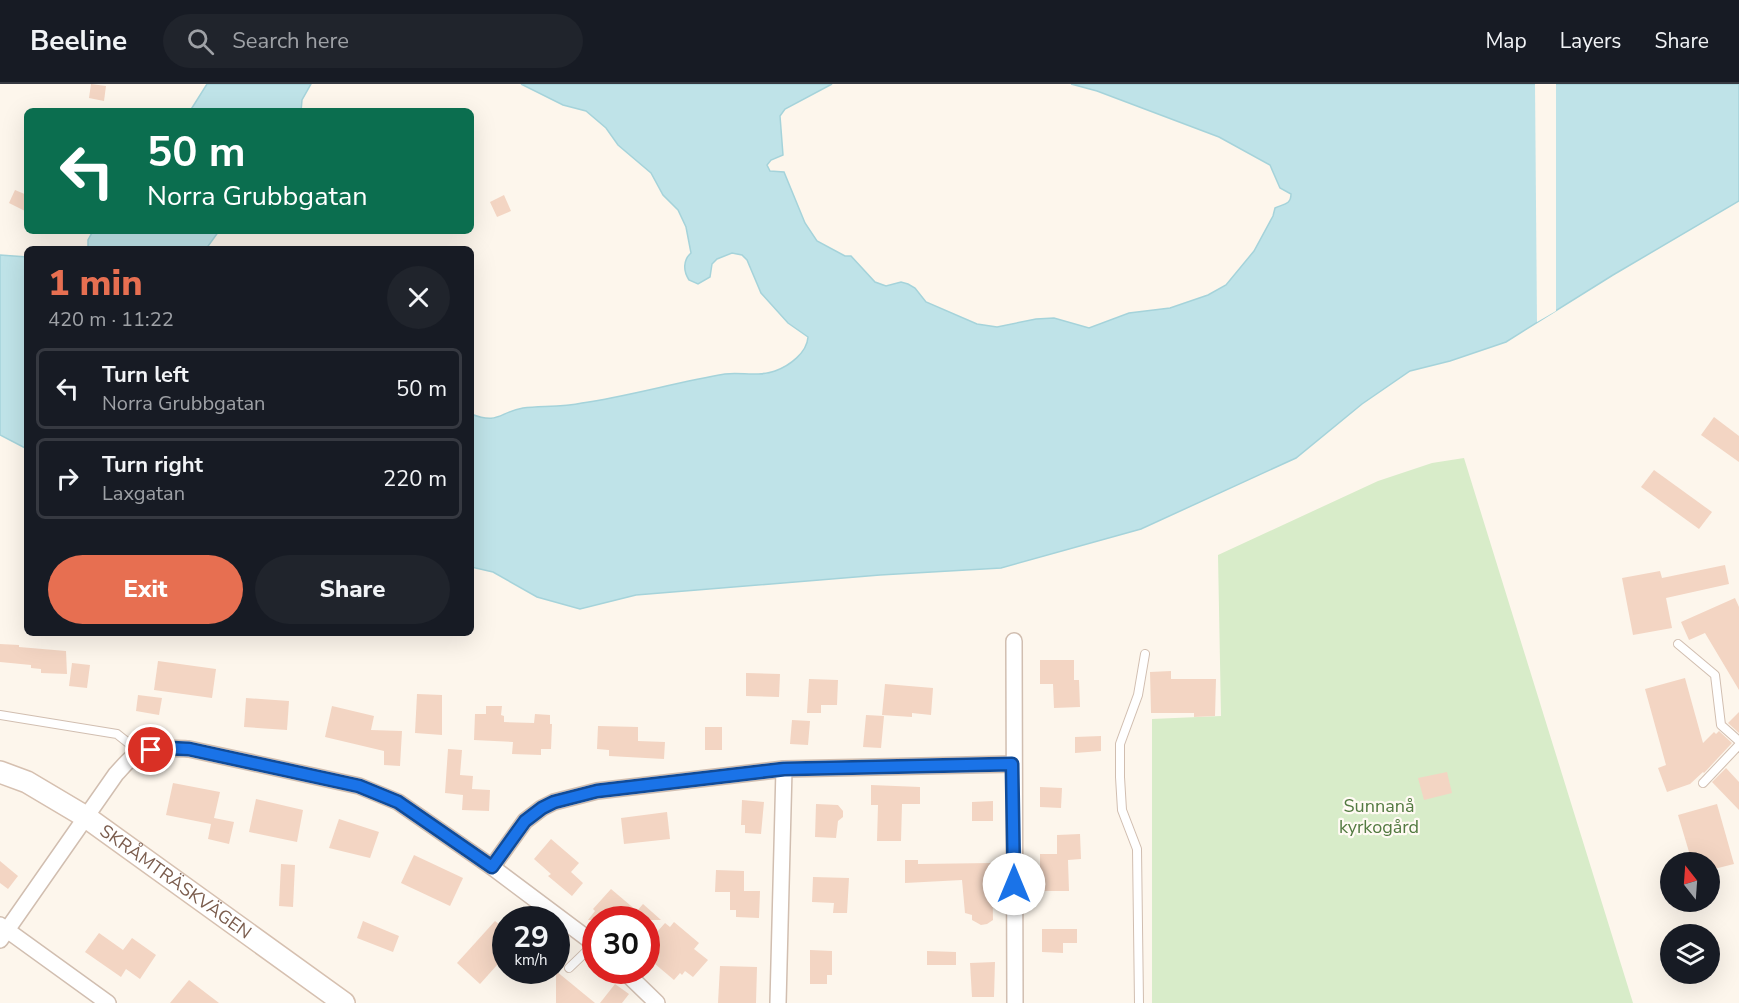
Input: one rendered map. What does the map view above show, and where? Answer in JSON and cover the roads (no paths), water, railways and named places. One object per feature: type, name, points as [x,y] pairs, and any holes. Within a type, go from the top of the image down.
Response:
[{"type":"main road","name":"SKRÅMTRÄSKVÄGEN","points":[[0,772],[27,782],[86,817],[344,1003]]},
{"type":"street","points":[[1014,641],[1012,764],[1015,1003]]},
{"type":"street","points":[[108,1003],[2,932],[116,774],[133,757],[151,750],[189,749],[359,786],[398,802],[492,867],[536,906]]},
{"type":"street","points":[[492,867],[525,821],[542,808],[554,802],[597,791],[784,769],[1012,764]]},
{"type":"street","points":[[778,1003],[784,769]]},
{"type":"street","points":[[637,984],[657,1003]]},
{"type":"lane","points":[[1678,644],[1715,675],[1721,725],[1739,743],[1703,783]]},
{"type":"lane","points":[[1139,1003],[1137,849],[1122,810],[1120,744],[1138,695],[1144,654]]},
{"type":"lane","points":[[0,715],[117,734],[142,754]]},
{"type":"lane","points":[[570,967],[582,956]]},
{"type":"water","points":[[207,84],[311,84],[302,100],[301,108],[192,108]]},
{"type":"water","points":[[521,84],[832,84],[785,109],[780,116],[783,155],[771,160],[767,165],[770,171],[784,172],[805,223],[817,241],[845,256],[851,256],[875,282],[886,286],[901,282],[908,284],[915,288],[926,302],[977,324],[997,327],[1036,319],[1054,318],[1089,328],[1129,313],[1170,308],[1208,295],[1226,285],[1254,251],[1275,208],[1286,204],[1291,198],[1291,194],[1280,188],[1270,165],[1219,137],[1097,91],[1071,84],[1739,84],[1739,201],[1613,275],[1506,342],[1450,361],[1410,371],[1362,404],[1296,458],[1141,529],[1001,568],[880,575],[636,595],[580,609],[537,597],[493,572],[474,568],[474,415],[493,418],[523,408],[600,400],[725,374],[769,373],[786,366],[796,358],[807,343],[808,337],[788,323],[761,293],[747,260],[742,255],[732,253],[717,259],[712,264],[710,277],[698,284],[689,280],[685,266],[686,259],[691,253],[686,227],[678,210],[663,195],[651,173],[618,145],[606,128],[586,111],[563,105]]},
{"type":"water","points":[[91,234],[217,234],[208,246],[88,246]]},
{"type":"water","points":[[0,255],[24,257],[24,447],[0,435]]},
{"type":"park label","name":"Sunnanå kyrkogård","points":[[1379,816]]}]
